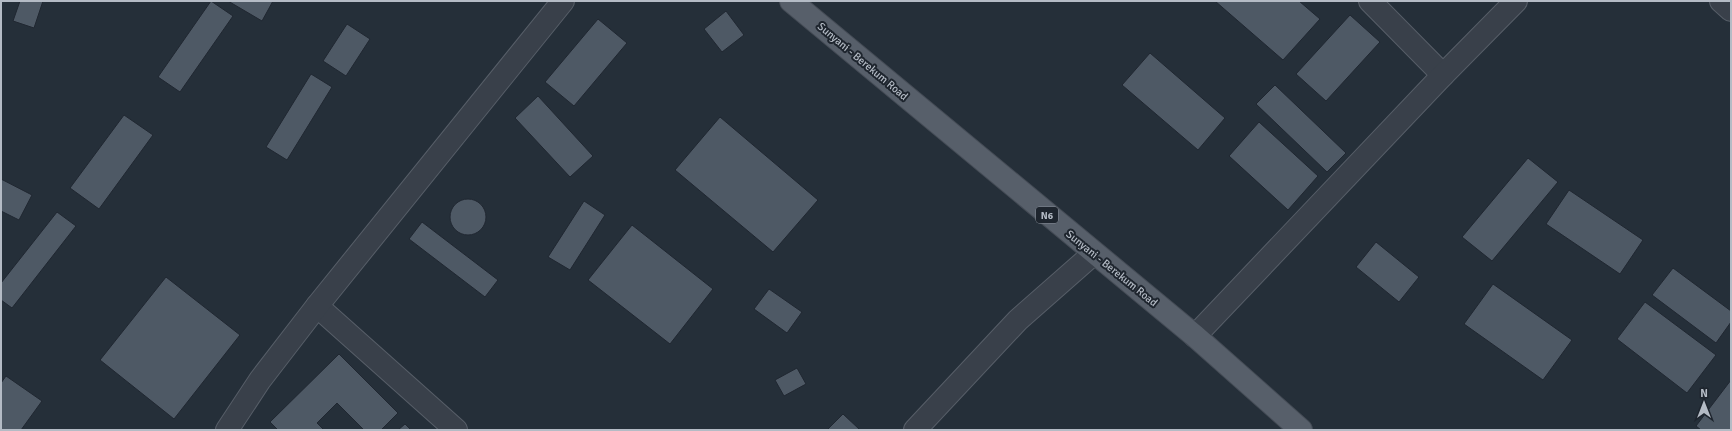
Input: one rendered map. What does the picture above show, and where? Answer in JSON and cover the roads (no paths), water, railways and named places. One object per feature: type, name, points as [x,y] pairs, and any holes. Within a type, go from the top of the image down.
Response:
[{"type":"main road","name":"Sunyani - Berekum Road","points":[[792,1],[1093,254],[1195,336],[1301,430]]},
{"type":"street","points":[[227,430],[260,380],[316,306],[563,1]]},
{"type":"street","points":[[1370,1],[1443,75]]},
{"type":"street","points":[[1195,336],[1443,75],[1516,1]]},
{"type":"street","points":[[1721,1],[1731,10]]},
{"type":"street","points":[[915,430],[1018,320],[1093,254]]},
{"type":"street","points":[[316,306],[456,430]]}]
